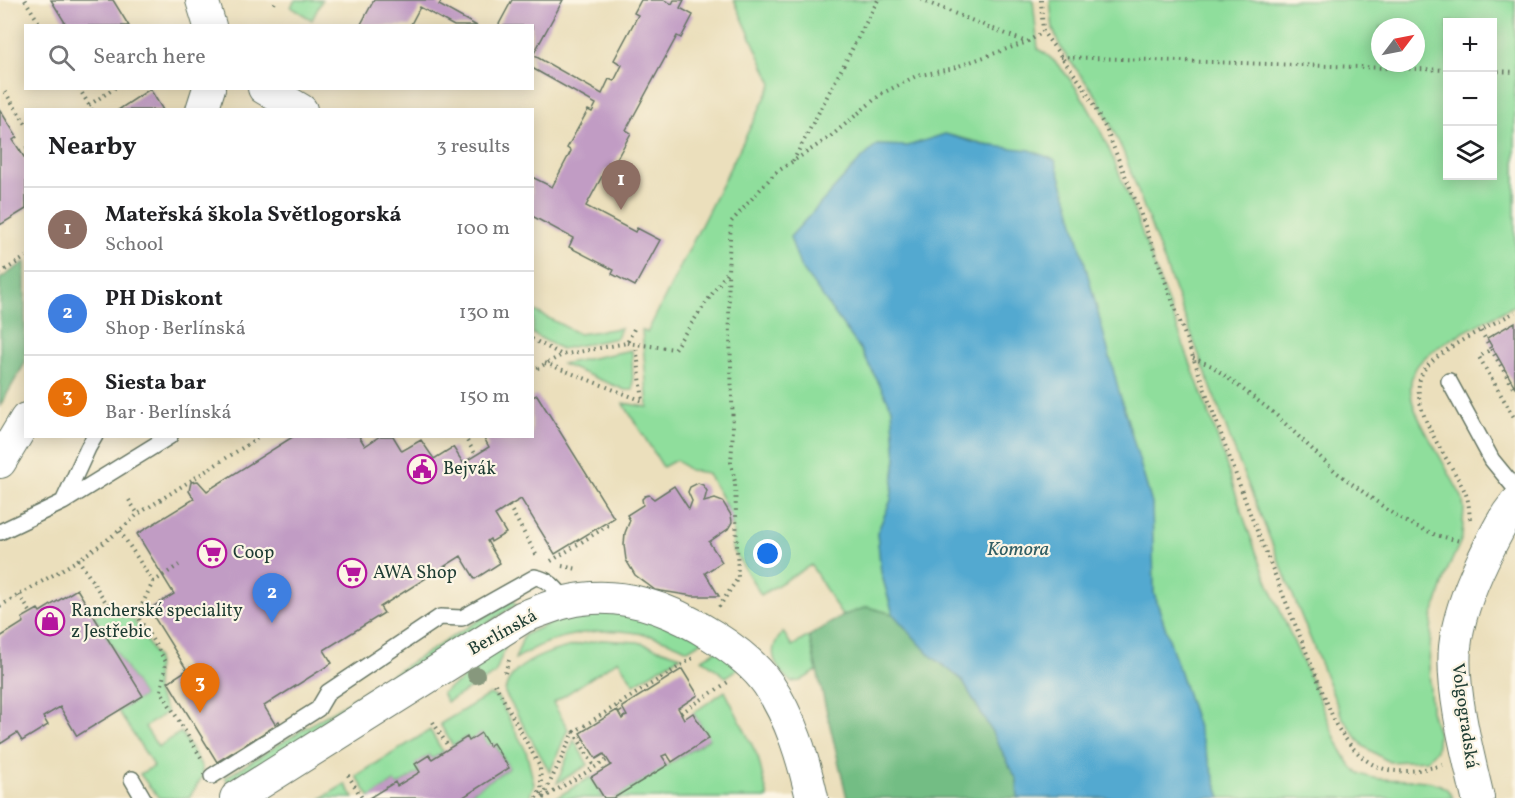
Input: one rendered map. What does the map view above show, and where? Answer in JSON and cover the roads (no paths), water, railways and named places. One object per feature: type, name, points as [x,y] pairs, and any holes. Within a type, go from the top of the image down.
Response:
[{"type":"street","points":[[202,0],[209,24]]},
{"type":"street","points":[[203,108],[208,90]]},
{"type":"street","points":[[267,90],[298,108]]},
{"type":"street","points":[[0,462],[24,422]]},
{"type":"street","name":"Volgogradská","points":[[1478,798],[1456,682],[1455,648],[1469,589],[1510,521]]},
{"type":"street","name":"Berlínská","points":[[236,798],[523,617],[567,602],[602,598],[650,604],[674,614],[711,635],[767,682],[783,709],[798,744],[812,798]]},
{"type":"lane","points":[[1449,381],[1492,460],[1515,488]]},
{"type":"lane","points":[[63,502],[94,438]]},
{"type":"lane","points":[[0,532],[63,502],[167,438]]},
{"type":"lane","points":[[212,776],[318,709],[328,692],[440,617],[462,618],[535,577],[553,584],[567,602]]},
{"type":"lane","points":[[132,779],[143,798]]},
{"type":"water","name":"Komora","points":[[945,134],[983,145],[1030,150],[1055,160],[1152,504],[1154,593],[1221,798],[1018,798],[1017,780],[962,680],[930,655],[893,614],[881,572],[877,533],[891,500],[896,458],[892,408],[861,350],[800,266],[790,237],[859,161],[877,145],[908,146]]},
{"type":"place","name":"Mateřská škola Světlogorská","points":[[621,210]]},
{"type":"place","name":"Bejvák","points":[[422,469]]},
{"type":"place","name":"Coop","points":[[212,553]]},
{"type":"place","name":"AWA Shop","points":[[352,573]]},
{"type":"place","name":"Rancherské speciality z Jestřebic","points":[[50,621]]},
{"type":"place","name":"PH Diskont","points":[[272,623]]},
{"type":"place","name":"Siesta bar","points":[[200,713]]}]
